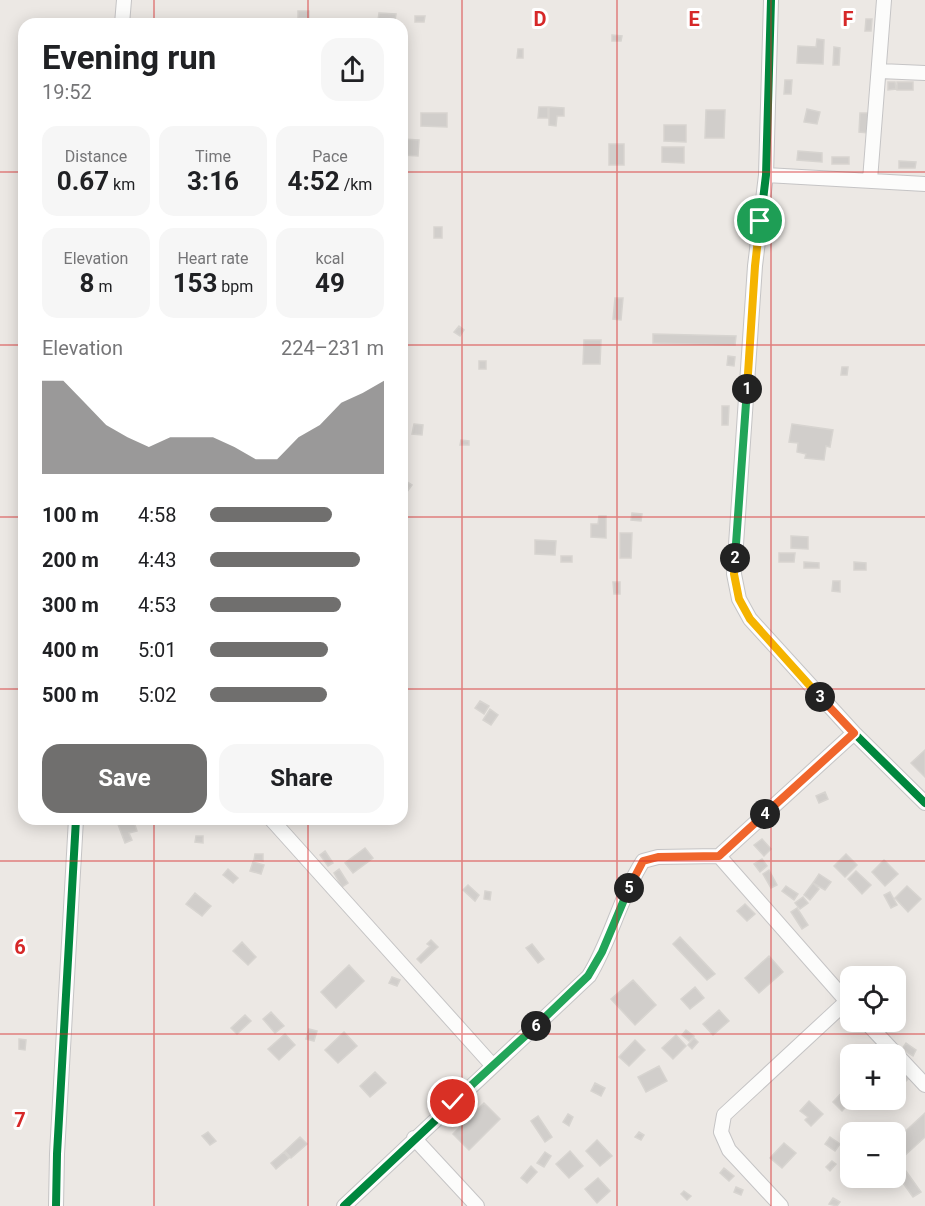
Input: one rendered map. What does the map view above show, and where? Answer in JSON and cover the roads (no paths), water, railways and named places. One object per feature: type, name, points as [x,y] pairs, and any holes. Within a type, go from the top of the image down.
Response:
[{"type":"street","points":[[122,18],[124,0]]},
{"type":"street","points":[[771,0],[766,175],[755,266],[734,574],[739,599],[750,619],[854,733],[925,802]]},
{"type":"street","points":[[870,180],[884,0]]},
{"type":"street","points":[[880,71],[925,73]]},
{"type":"street","points":[[766,175],[925,184]]},
{"type":"street","points":[[344,1206],[588,976],[602,952],[633,876],[643,861],[658,857],[719,856],[854,733]]},
{"type":"street","points":[[56,1206],[76,825]]},
{"type":"street","points":[[276,825],[493,1066]]},
{"type":"street","points":[[719,856],[840,993]]},
{"type":"street","points":[[781,1206],[729,1150],[721,1132],[724,1115],[840,1011]]},
{"type":"street","points":[[875,1032],[925,1085]]},
{"type":"street","points":[[414,1138],[477,1206]]}]
